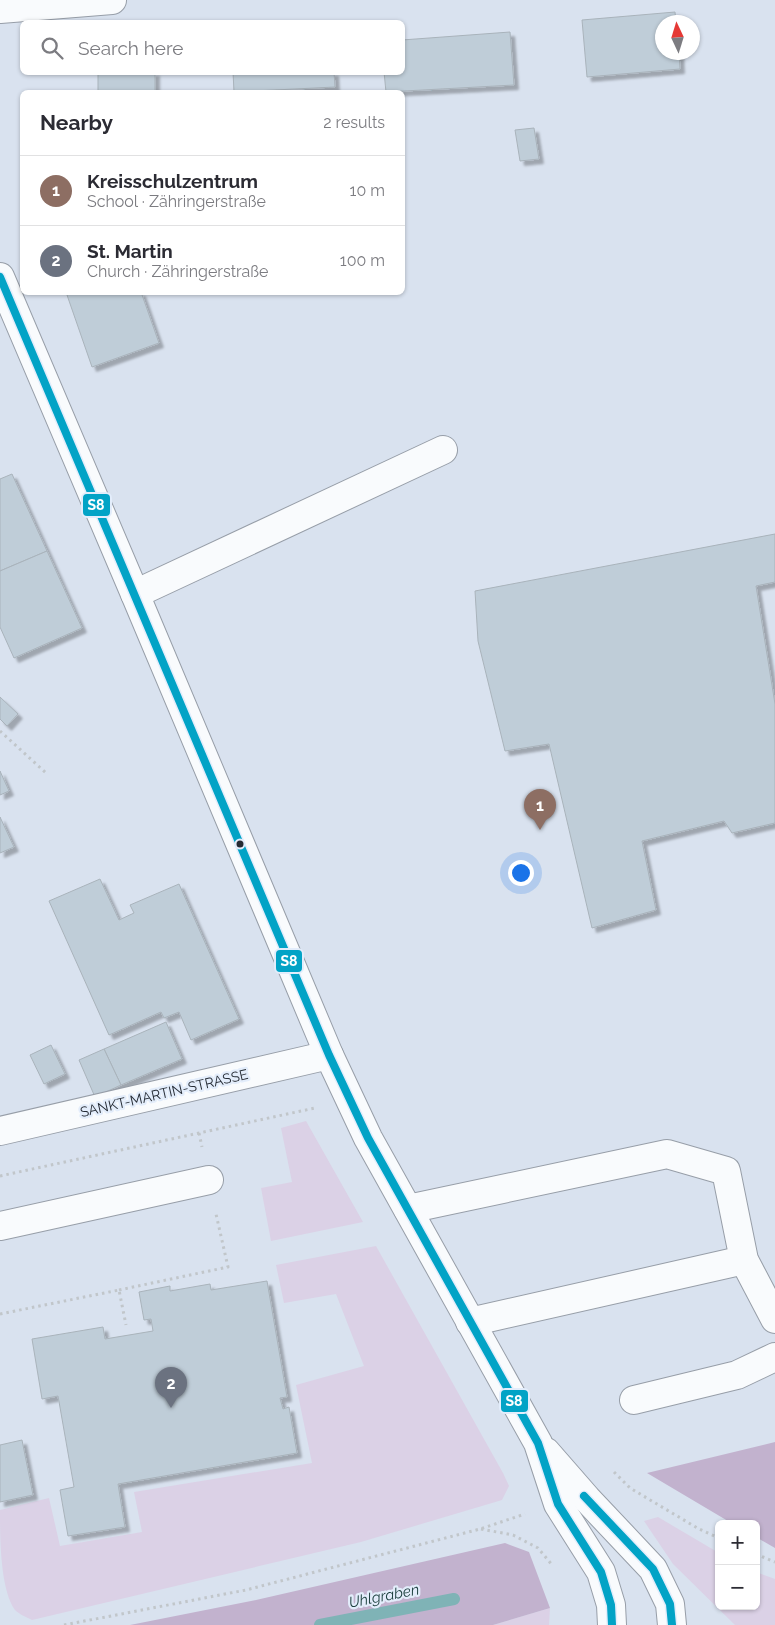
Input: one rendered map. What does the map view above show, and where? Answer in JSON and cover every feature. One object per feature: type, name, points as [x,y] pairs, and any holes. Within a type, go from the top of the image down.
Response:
[{"type":"street","points":[[0,8],[112,0]]},
{"type":"street","points":[[0,277],[329,1055],[368,1138],[538,1443],[558,1504],[601,1572],[611,1606],[612,1625]]},
{"type":"street","points":[[135,594],[443,450]]},
{"type":"street","name":"SANKT-MARTIN-STRASSE","points":[[0,1131],[329,1055]]},
{"type":"street","points":[[408,1209],[667,1154],[726,1172],[744,1260],[775,1320]]},
{"type":"street","points":[[0,1226],[209,1180]]},
{"type":"street","points":[[470,1322],[744,1260]]},
{"type":"street","points":[[634,1400],[738,1376],[775,1357]]},
{"type":"street","points":[[538,1443],[587,1499],[653,1569],[670,1604],[672,1625]]},
{"type":"path","points":[[0,731],[46,773]]},
{"type":"path","points":[[0,1176],[350,1100]]},
{"type":"path","points":[[0,1314],[228,1267],[199,1132]]},
{"type":"path","points":[[120,1290],[126,1325]]},
{"type":"path","points":[[630,1488],[699,1529],[715,1536]]},
{"type":"path","points":[[64,1625],[246,1590],[480,1529],[558,1504]]},
{"type":"path","points":[[480,1529],[513,1535],[538,1548],[555,1568]]},
{"type":"path","points":[[760,1556],[775,1562]]},
{"type":"shaded area","points":[[306,1121],[363,1222],[271,1241],[261,1188],[292,1182],[281,1128]]},
{"type":"shaded area","points":[[376,1246],[503,1473],[509,1486],[502,1500],[361,1542],[32,1620],[15,1610],[6,1589],[4,1576],[0,1510],[49,1498],[60,1546],[142,1532],[134,1492],[312,1463],[296,1385],[364,1366],[336,1294],[284,1303],[276,1265]]},
{"type":"shaded area","points":[[775,1442],[775,1548],[760,1539],[760,1520],[726,1520],[647,1473]]},
{"type":"shaded area","points":[[658,1517],[715,1551],[715,1605],[673,1564],[644,1521]]},
{"type":"shaded area","points":[[505,1543],[529,1552],[550,1608],[493,1625],[130,1625],[256,1600]]},
{"type":"shaded area","points":[[760,1573],[775,1579],[775,1625],[735,1625],[720,1610],[760,1610]]},
{"type":"shaded area","points":[[550,1608],[549,1625],[493,1625]]},
{"type":"building","points":[[675,12],[675,15],[655,15],[655,60],[679,60],[680,69],[587,77],[582,20]]},
{"type":"building","points":[[510,32],[514,85],[405,91],[386,90],[384,75],[405,75],[405,40]]},
{"type":"building","points":[[98,75],[155,75],[155,90],[98,90]]},
{"type":"building","points":[[233,75],[334,75],[335,87],[234,90]]},
{"type":"building","points":[[534,128],[539,159],[520,161],[515,130]]},
{"type":"building","points":[[67,295],[142,295],[159,343],[92,367]]},
{"type":"building","points":[[12,474],[47,551],[0,571],[0,479]]},
{"type":"building","points":[[775,534],[775,582],[756,586],[775,704],[775,823],[732,833],[724,821],[642,841],[656,910],[592,928],[549,744],[505,751],[478,641],[475,591]]},
{"type":"building","points":[[47,551],[82,628],[14,658],[0,627],[0,571]]},
{"type":"building","points":[[0,697],[18,714],[7,726],[0,719]]},
{"type":"building","points":[[0,771],[9,791],[0,795]]},
{"type":"building","points":[[0,817],[14,847],[0,853]]},
{"type":"building","points":[[100,879],[119,920],[134,913],[130,905],[179,884],[239,1019],[191,1040],[179,1012],[164,1018],[161,1012],[109,1035],[49,901]]},
{"type":"building","points":[[166,1022],[182,1059],[121,1085],[104,1049]]},
{"type":"building","points":[[51,1045],[65,1074],[44,1084],[30,1055]]},
{"type":"building","points":[[104,1049],[121,1085],[95,1097],[79,1060]]},
{"type":"building","points":[[267,1281],[287,1397],[280,1398],[283,1409],[289,1407],[297,1453],[118,1484],[125,1527],[68,1536],[60,1490],[74,1487],[58,1396],[42,1399],[32,1339],[103,1327],[105,1339],[153,1331],[151,1319],[144,1320],[139,1292],[170,1286],[170,1291],[210,1284],[211,1290]]},
{"type":"building","points":[[22,1440],[33,1495],[0,1502],[0,1445]]},
{"type":"waterway","name":"Uhlgraben","points":[[320,1625],[454,1599]]},
{"type":"transit line","name":"S8","points":[[0,277],[329,1055],[368,1138],[538,1443],[558,1504],[601,1572],[611,1605],[612,1625]]},
{"type":"transit line","name":"S8","points":[[584,1496],[653,1569],[670,1604],[672,1625]]},
{"type":"place","name":"Kreisschulzentrum","points":[[540,830]]},
{"type":"place","name":"St. Martin","points":[[171,1408]]}]
